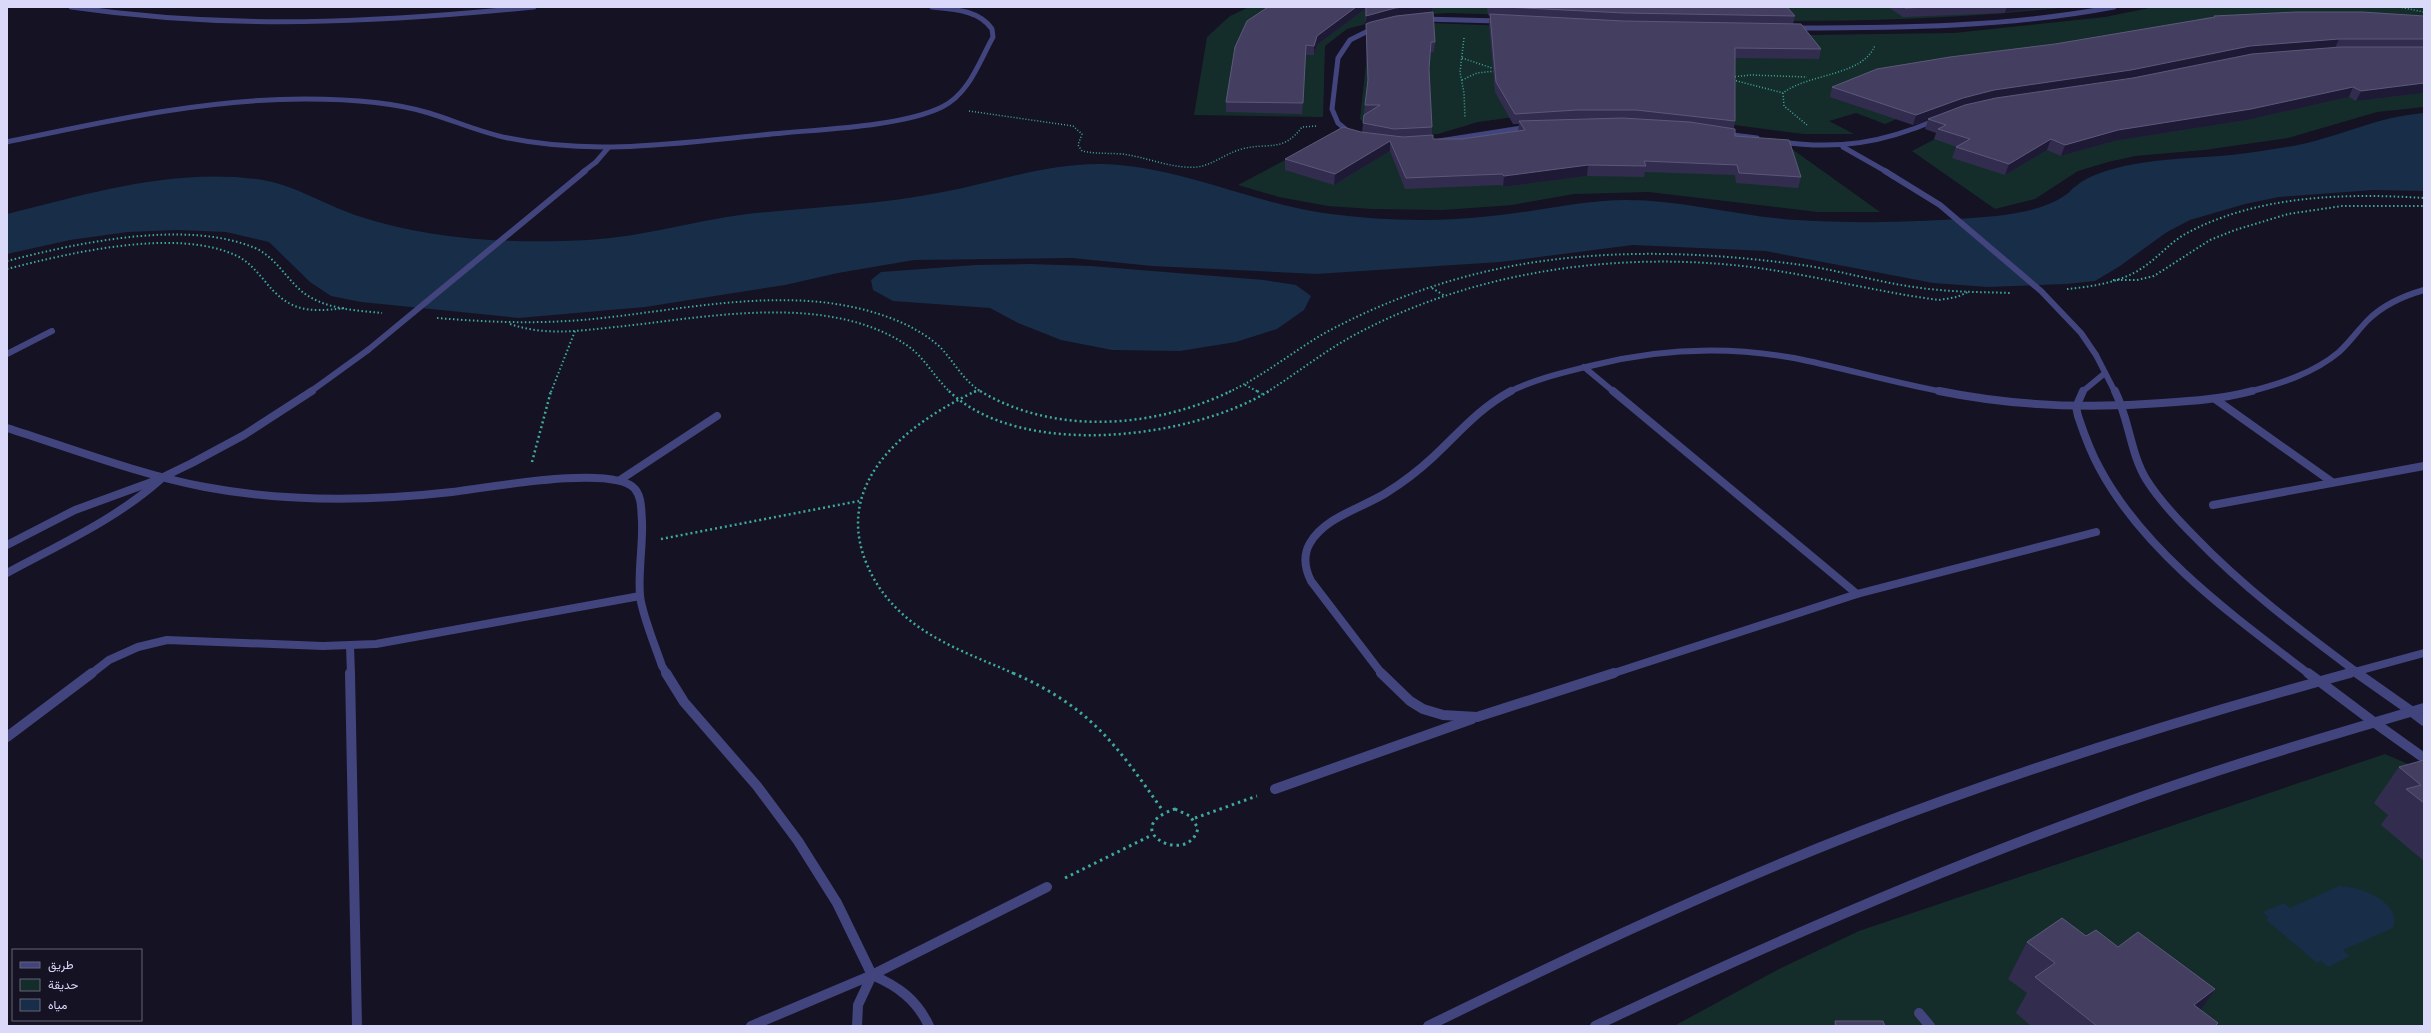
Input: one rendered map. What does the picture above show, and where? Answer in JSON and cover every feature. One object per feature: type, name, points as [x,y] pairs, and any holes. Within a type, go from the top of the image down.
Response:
[{"type":"street","points":[[71,7],[185,20],[304,23],[410,18],[534,7]]},
{"type":"street","points":[[7,142],[148,112],[238,102],[304,99],[359,101],[405,107],[428,112],[507,138],[558,145],[608,148],[754,137],[879,124],[916,116],[942,107],[963,92],[993,38],[994,31],[990,24],[972,14],[932,7]]},
{"type":"street","points":[[1788,28],[1901,27],[2002,22],[2114,7]]},
{"type":"street","points":[[1414,20],[1506,21]]},
{"type":"street","points":[[1356,135],[1341,127],[1334,118],[1332,109],[1339,52],[1344,43],[1353,36],[1379,26]]},
{"type":"street","points":[[1772,141],[1843,147],[1895,138],[1942,117]]},
{"type":"street","points":[[1431,142],[1462,136],[1536,126]]},
{"type":"street","points":[[1715,132],[1765,140]]},
{"type":"street","points":[[1843,147],[1940,205],[2041,291],[2077,328],[2096,356],[2123,407],[2132,446],[2146,480],[2179,521],[2229,572],[2355,671],[2424,721]]},
{"type":"street","points":[[7,545],[98,500],[164,477],[226,445],[281,413],[328,381],[368,350],[596,162],[608,148]]},
{"type":"street","points":[[1477,718],[1450,717],[1423,710],[1402,697],[1315,587],[1306,570],[1306,553],[1314,537],[1328,524],[1381,496],[1409,477],[1433,457],[1476,412],[1507,393],[1543,378],[1629,355],[1680,350],[1735,351],[1791,358],[1960,395],[2076,408],[2123,407],[2215,399],[2264,387],[2305,372],[2337,354],[2378,311],[2408,294],[2424,290]]},
{"type":"street","points":[[7,354],[52,331]]},
{"type":"street","points":[[1584,367],[1857,594]]},
{"type":"street","points":[[2105,373],[2091,383],[2081,395],[2076,408],[2088,445],[2110,485],[2144,530],[2193,580],[2248,627],[2319,682],[2424,758]]},
{"type":"street","points":[[2215,399],[2332,482]]},
{"type":"street","points":[[620,480],[717,416]]},
{"type":"street","points":[[7,428],[164,477],[205,487],[252,493],[357,498],[413,496],[583,477],[602,477],[620,480],[634,488],[641,500],[643,542],[640,596],[662,666],[684,702],[757,786],[798,840],[837,903],[872,974],[891,983],[908,995],[922,1011],[929,1026]]},
{"type":"street","points":[[2213,505],[2424,466]]},
{"type":"street","points":[[7,573],[121,511],[145,495],[164,477]]},
{"type":"street","points":[[1275,790],[1477,718],[1857,594],[2096,532]]},
{"type":"street","points":[[7,737],[109,660],[138,647],[167,640],[350,646],[401,641],[640,596]]},
{"type":"street","points":[[350,646],[357,1026]]},
{"type":"street","points":[[1428,1026],[1653,919],[1890,821],[2002,779],[2110,743],[2355,671],[2424,653]]},
{"type":"street","points":[[1595,1026],[1824,920],[1941,871],[2164,788],[2270,754],[2424,708]]},
{"type":"street","points":[[750,1026],[872,974],[1047,887]]},
{"type":"street","points":[[857,1026],[855,1018],[860,996],[872,974]]},
{"type":"street","points":[[1919,1013],[1930,1026]]},
{"type":"path","points":[[2398,7],[2424,12]]},
{"type":"path","points":[[1462,136],[1465,107],[1460,72],[1464,33]]},
{"type":"path","points":[[1783,93],[1793,84],[1811,77],[1842,71],[1866,60],[1872,54],[1875,42]]},
{"type":"path","points":[[1462,58],[1499,70],[1477,74],[1462,80]]},
{"type":"path","points":[[1783,93],[1728,78],[1752,75],[1811,77]]},
{"type":"path","points":[[1783,93],[1784,106],[1790,114],[1813,129],[1830,147]]},
{"type":"path","points":[[942,107],[1073,126],[1082,134],[1078,145],[1082,151],[1097,154],[1122,154],[1136,159],[1185,168],[1207,165],[1242,149],[1281,145],[1294,138],[1299,129],[1306,126],[1341,127]]},
{"type":"path","points":[[2062,290],[2110,280],[2142,268],[2165,248],[2187,233],[2217,221],[2263,208],[2311,200],[2358,197],[2424,198]]},
{"type":"path","points":[[2110,280],[2150,279],[2162,274],[2208,240],[2236,229],[2281,216],[2327,208],[2424,206]]},
{"type":"path","points":[[7,261],[84,244],[136,237],[182,236],[223,240],[255,248],[276,262],[304,293],[321,302],[346,308],[383,313]]},
{"type":"path","points":[[7,269],[82,252],[128,246],[171,244],[208,248],[236,256],[256,268],[282,300],[295,307],[309,310],[346,308]]},
{"type":"path","points":[[434,318],[508,323],[603,318],[714,305],[770,301],[824,304],[871,313],[910,327],[939,346],[958,371],[978,390],[1010,406],[1050,417],[1095,421],[1142,419],[1186,410],[1225,396],[1322,336],[1378,307],[1432,287],[1494,269],[1553,259],[1615,254],[1679,254],[1746,258],[1791,264],[1916,287],[1968,292],[2015,293]]},
{"type":"path","points":[[508,323],[525,329],[549,334],[766,312],[814,314],[857,323],[892,336],[918,353],[935,377],[958,399],[994,418],[1040,430],[1092,435],[1146,433],[1198,423],[1241,406],[1340,344],[1394,316],[1445,296],[1506,279],[1562,269],[1622,263],[1748,267],[1939,300],[1957,297],[1968,292]]},
{"type":"path","points":[[1432,287],[1445,296]]},
{"type":"path","points":[[528,482],[541,420],[555,378],[575,331]]},
{"type":"path","points":[[1244,385],[1262,394]]},
{"type":"path","points":[[978,390],[958,399],[914,428],[880,462],[859,501],[857,531],[864,562],[881,592],[908,619],[946,644],[1042,686],[1087,717],[1126,758],[1163,811]]},
{"type":"path","points":[[643,542],[859,501]]},
{"type":"path","points":[[1195,818],[1275,790]]},
{"type":"path","points":[[1175,809],[1187,812],[1195,818],[1198,828],[1194,837],[1185,844],[1172,846],[1160,842],[1152,835],[1150,826],[1154,818],[1163,811],[1175,809]]},
{"type":"path","points":[[1047,887],[1152,835]]},
{"type":"green space","points":[[1249,7],[2068,7],[1991,14],[1836,21],[1681,20],[1449,13],[1396,16],[1347,29],[1325,46],[1323,117],[1194,115],[1207,37],[1230,16]]},
{"type":"green space","points":[[2154,7],[2424,7],[2424,46],[1929,105],[1885,124],[1856,113],[1829,121],[1854,134],[1804,134],[1673,117],[1529,115],[1478,122],[1438,134],[1408,136],[1370,128],[1360,119],[1369,36],[1431,23],[1689,33],[1809,35],[1954,33],[2105,17]]},
{"type":"green space","points":[[2424,60],[2424,107],[2377,112],[2288,138],[2204,150],[2135,156],[2108,162],[2078,171],[2035,199],[1995,209],[1912,151],[1960,126]]},
{"type":"green space","points":[[1332,135],[1372,146],[1792,149],[1880,212],[1818,212],[1649,192],[1574,194],[1512,205],[1443,210],[1372,209],[1328,206],[1279,197],[1238,185]]},
{"type":"green space","points":[[2385,754],[2424,771],[2424,1026],[1674,1026],[1779,969],[1859,931]]},
{"type":"water","points":[[2424,113],[2424,191],[2373,190],[2279,197],[2245,204],[2190,220],[2167,232],[2120,266],[2095,281],[2066,284],[1988,287],[1933,283],[1765,251],[1633,245],[1500,262],[1316,274],[1152,266],[1072,258],[914,260],[838,273],[785,285],[645,307],[519,318],[361,302],[331,296],[310,282],[269,242],[226,232],[177,230],[128,232],[70,240],[7,254],[7,214],[134,184],[198,177],[230,177],[263,180],[287,186],[355,215],[411,230],[470,238],[529,241],[588,240],[628,236],[747,214],[895,200],[963,188],[1042,170],[1102,164],[1132,166],[1160,171],[1302,209],[1331,214],[1371,218],[1431,220],[1471,218],[1592,202],[1626,200],[1669,203],[1755,216],[1798,220],[1891,222],[1938,220],[2005,215],[2038,208],[2058,200],[2087,178],[2124,166],[2154,161],[2239,154],[2293,146],[2326,138],[2373,123],[2406,115]]},
{"type":"water","points":[[1030,264],[1091,266],[1264,280],[1296,285],[1311,296],[1304,310],[1277,329],[1236,342],[1180,351],[1112,350],[1061,340],[1018,323],[990,308],[893,301],[873,290],[871,280],[881,272],[975,265]]},
{"type":"water","points":[[2339,886],[2347,886],[2367,892],[2377,897],[2386,903],[2392,911],[2395,919],[2393,928],[2343,950],[2350,956],[2328,967],[2321,961],[2317,963],[2266,920],[2269,918],[2263,912],[2284,903],[2290,908]]},
{"type":"building","points":[[1268,7],[1356,7],[1317,36],[1314,46],[1306,45],[1303,103],[1226,102],[1235,47],[1247,21]]},
{"type":"building","points":[[1366,7],[1404,7],[1366,16]]},
{"type":"building","points":[[1505,7],[1787,7],[1795,16],[1624,13]]},
{"type":"building","points":[[1904,7],[1927,7],[1905,8]]},
{"type":"building","points":[[1433,12],[1435,42],[1431,42],[1429,69],[1432,127],[1394,129],[1363,123],[1364,115],[1380,105],[1365,105],[1368,80],[1366,24],[1396,16]]},
{"type":"building","points":[[2296,12],[2362,12],[2424,16],[2424,39],[2339,39],[2250,46],[2131,70],[1994,90],[1963,98],[1916,115],[1832,87],[1877,69],[1950,57],[2055,44],[2215,17],[2214,16]]},
{"type":"building","points":[[1490,14],[1623,21],[1801,24],[1821,49],[1735,48],[1735,121],[1636,110],[1577,110],[1515,114],[1496,82]]},
{"type":"building","points":[[2340,47],[2424,47],[2424,83],[2361,91],[2353,87],[2251,109],[2118,130],[2065,145],[2051,139],[2009,164],[1956,147],[1970,139],[1938,129],[1946,125],[1928,119],[1965,105],[1996,98],[2133,78],[2252,54]]},
{"type":"building","points":[[1622,118],[1690,122],[1735,129],[1735,136],[1789,140],[1801,177],[1739,173],[1737,165],[1644,161],[1646,166],[1588,165],[1504,176],[1502,174],[1406,178],[1390,141],[1335,174],[1285,159],[1343,127],[1361,132],[1403,137],[1433,135],[1433,139],[1462,139],[1525,130],[1519,121]]},
{"type":"building","points":[[2424,760],[2424,803],[2406,789],[2421,785],[2399,767]]},
{"type":"building","points":[[2062,918],[2086,936],[2096,930],[2118,947],[2138,932],[2215,989],[2194,1005],[2218,1023],[2215,1026],[2097,1026],[2035,977],[2055,963],[2027,942]]},
{"type":"building","points":[[1835,1021],[1883,1021],[1885,1026],[1836,1026]]}]
